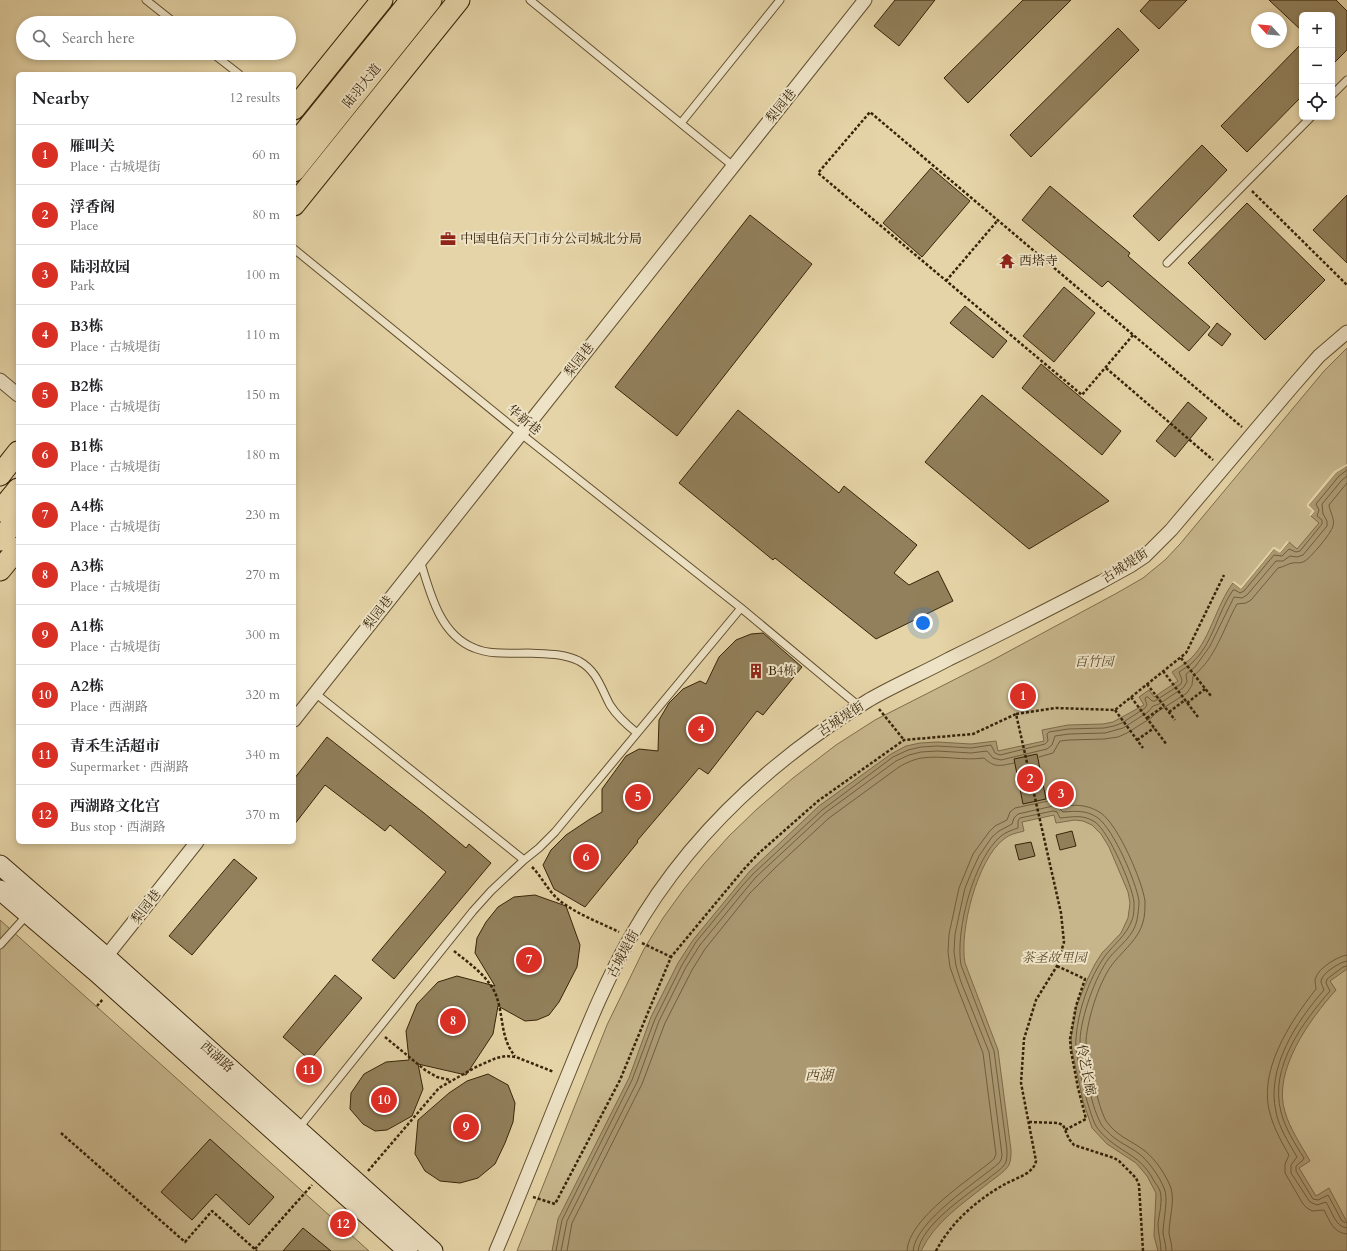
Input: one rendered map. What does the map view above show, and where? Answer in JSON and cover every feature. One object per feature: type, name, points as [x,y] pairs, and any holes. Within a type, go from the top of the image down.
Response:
[{"type":"main road","points":[[296,107],[382,0]]},
{"type":"main road","name":"陆羽大道","points":[[296,143],[411,0]]},
{"type":"main road","name":"陆羽大道","points":[[296,169],[431,0]]},
{"type":"main road","points":[[296,203],[459,0]]},
{"type":"main road","points":[[0,475],[16,455]]},
{"type":"main road","points":[[0,511],[16,491]]},
{"type":"main road","points":[[0,540],[16,520]]},
{"type":"main road","points":[[0,570],[16,550]]},
{"type":"main road","name":"西湖路","points":[[0,865],[100,964],[322,1174],[408,1251]]},
{"type":"main road","name":"西湖路","points":[[0,890],[28,914],[100,964],[297,1129],[433,1251]]},
{"type":"street","name":"梨园巷","points":[[296,718],[520,433],[865,0]]},
{"type":"street","name":"古城堤街","points":[[496,1251],[600,998],[646,911],[670,876],[700,838],[731,805],[781,761],[812,738],[871,699],[1094,585],[1130,566],[1145,556],[1171,530],[1319,356],[1347,332]]},
{"type":"street","points":[[0,380],[16,393]]},
{"type":"street","name":"梨园巷","points":[[100,964],[195,844]]},
{"type":"lane","points":[[146,0],[166,16]]},
{"type":"lane","points":[[530,0],[733,166]]},
{"type":"lane","points":[[681,123],[780,0]]},
{"type":"lane","points":[[221,60],[236,72]]},
{"type":"lane","points":[[1335,92],[1347,80]]},
{"type":"lane","points":[[1167,263],[1308,120]]},
{"type":"lane","name":"华新巷","points":[[296,251],[520,433],[741,608],[860,706]]},
{"type":"lane","points":[[420,560],[433,600],[442,620],[456,636],[473,648],[489,652],[559,654],[579,661],[591,671],[599,681],[610,705],[620,719],[637,733]]},
{"type":"lane","points":[[297,1129],[491,891],[524,860],[540,848],[555,832],[741,608]]},
{"type":"lane","points":[[315,694],[524,860]]},
{"type":"lane","points":[[0,945],[28,914]]},
{"type":"path","points":[[1134,335],[1082,395],[818,173],[870,112],[1134,335],[1251,435]]},
{"type":"path","points":[[1245,184],[1347,285]]},
{"type":"path","points":[[946,281],[998,220]]},
{"type":"path","points":[[1106,368],[1224,468]]},
{"type":"path","points":[[520,1193],[555,1204],[620,1080],[671,957],[759,853],[818,801],[904,740],[973,734],[1016,714],[1056,708],[1115,710],[1186,653],[1224,575]]},
{"type":"path","points":[[1181,658],[1211,696]]},
{"type":"path","points":[[1163,671],[1198,717]]},
{"type":"path","points":[[1147,684],[1175,720]]},
{"type":"path","points":[[1188,703],[1205,689]]},
{"type":"path","points":[[1131,697],[1167,745]]},
{"type":"path","points":[[871,699],[904,740]]},
{"type":"path","points":[[1169,712],[1185,700]]},
{"type":"path","points":[[1147,718],[1164,706]]},
{"type":"path","points":[[1115,710],[1143,748]]},
{"type":"path","points":[[936,1251],[952,1226],[986,1195],[1033,1169],[1036,1161],[1030,1122],[1021,1083],[1024,1039],[1036,1000],[1057,966],[1064,942],[1060,913],[1016,714]]},
{"type":"path","points":[[1137,740],[1154,728]]},
{"type":"path","points":[[524,860],[534,869],[549,890],[571,909],[671,957]]},
{"type":"path","points":[[447,944],[480,972],[490,984],[496,996],[509,1049],[516,1057]]},
{"type":"path","name":"伶艺长廊","points":[[1057,966],[1086,979],[1076,1006],[1070,1039],[1070,1051],[1086,1119],[1065,1130]]},
{"type":"path","points":[[377,1031],[425,1070],[438,1077],[451,1080]]},
{"type":"path","points":[[357,1183],[439,1088],[476,1066],[496,1058],[506,1056],[516,1057],[567,1078]]},
{"type":"path","points":[[1030,1122],[1058,1123],[1063,1125],[1069,1139],[1074,1145],[1114,1158],[1119,1161],[1138,1181],[1140,1188],[1143,1251]]},
{"type":"path","points":[[61,1133],[185,1242],[212,1211],[256,1250],[322,1174]]},
{"type":"green space","name":"西湖","points":[[1347,348],[1347,1251],[517,1251],[607,1025],[644,949],[663,918],[684,889],[729,836],[757,809],[793,778],[836,745],[875,720],[989,662],[1143,578],[1165,560],[1180,544],[1324,371]]},
{"type":"green space","points":[[0,920],[369,1251],[0,1251]]},
{"type":"water","name":"西湖","points":[[1347,466],[1347,969],[1330,981],[1336,990],[1315,1016],[1296,1046],[1284,1080],[1282,1096],[1285,1112],[1290,1125],[1310,1161],[1299,1168],[1316,1196],[1329,1188],[1347,1222],[1347,1251],[1158,1251],[1154,1236],[1156,1193],[1147,1176],[1136,1163],[1107,1144],[1092,1128],[1083,1101],[1072,1050],[1071,1038],[1077,1005],[1095,964],[1102,953],[1121,933],[1128,918],[1130,903],[1128,892],[1109,847],[1101,834],[1092,825],[1083,821],[1075,820],[1056,823],[1054,815],[1022,822],[1024,831],[1006,837],[994,849],[978,879],[972,897],[965,933],[965,963],[998,1050],[1011,1150],[1010,1163],[1007,1168],[949,1215],[934,1231],[921,1251],[552,1251],[558,1219],[629,1078],[651,1017],[678,963],[693,940],[750,871],[819,806],[891,754],[906,746],[937,742],[971,744],[996,741],[998,751],[1044,741],[1042,730],[1068,725],[1103,724],[1113,722],[1144,705],[1139,697],[1149,690],[1154,697],[1178,681],[1172,672],[1188,661],[1202,645],[1227,592],[1233,583],[1241,589],[1275,548],[1280,553],[1289,542],[1297,549],[1319,523],[1311,516],[1315,511],[1309,505],[1336,473]]},
{"type":"pier","points":[[1347,464],[1347,466],[1336,473],[1309,505],[1315,511],[1311,516],[1309,515],[1312,511],[1307,507],[1307,504],[1334,471]]},
{"type":"pier","points":[[1287,541],[1289,542],[1280,553],[1274,549],[1241,589],[1232,582],[1234,581],[1241,586],[1273,547],[1280,550]]},
{"type":"building","points":[[895,0],[935,0],[899,46],[874,26]]},
{"type":"building","points":[[1023,0],[1071,0],[968,103],[944,78]]},
{"type":"building","points":[[1150,0],[1187,0],[1159,29],[1140,11]]},
{"type":"building","points":[[1269,0],[1336,0],[1347,11],[1347,50],[1335,62],[1335,12],[1299,12],[1299,28],[1287,17],[1287,12],[1282,12]]},
{"type":"building","points":[[1118,28],[1139,50],[1031,157],[1010,135]]},
{"type":"building","points":[[1299,46],[1299,99],[1247,152],[1221,126]]},
{"type":"building","points":[[1202,145],[1227,170],[1159,241],[1133,216]]},
{"type":"building","points":[[931,168],[970,201],[922,257],[883,223]]},
{"type":"building","points":[[1050,186],[1130,253],[1128,256],[1210,327],[1189,351],[1108,281],[1102,287],[1022,220]]},
{"type":"building","points":[[1347,195],[1347,263],[1313,230]]},
{"type":"building","points":[[1247,203],[1325,280],[1265,340],[1188,263]]},
{"type":"building","points":[[750,215],[812,264],[677,436],[615,387]]},
{"type":"building","points":[[1064,287],[1095,313],[1054,362],[1023,336]]},
{"type":"building","points":[[965,306],[1007,341],[993,358],[950,323]]},
{"type":"building","points":[[1217,323],[1231,334],[1222,346],[1208,335]]},
{"type":"building","points":[[1041,364],[1121,431],[1102,455],[1022,388]]},
{"type":"building","points":[[982,395],[1109,501],[1029,549],[925,462]]},
{"type":"building","points":[[1188,402],[1207,418],[1175,457],[1156,441]]},
{"type":"building","points":[[738,410],[839,493],[844,486],[917,545],[894,573],[909,585],[938,571],[953,601],[876,639],[775,558],[773,560],[679,483]]},
{"type":"building","points":[[763,633],[802,667],[763,715],[757,711],[708,774],[699,768],[637,841],[638,842],[585,907],[554,889],[543,865],[551,850],[566,835],[602,812],[602,789],[626,756],[639,749],[658,751],[659,720],[669,703],[683,689],[700,681],[706,684],[719,657],[736,640],[751,634]]},
{"type":"building","points":[[327,737],[466,848],[469,844],[491,863],[394,979],[372,960],[446,872],[390,825],[385,831],[325,785],[296,822],[296,776]]},
{"type":"building","points":[[1037,754],[1046,799],[1023,804],[1014,759]]},
{"type":"building","points":[[1072,831],[1076,846],[1060,850],[1056,835]]},
{"type":"building","points":[[1031,842],[1035,856],[1019,860],[1015,845]]},
{"type":"building","points":[[234,859],[257,878],[192,955],[169,936]]},
{"type":"building","points":[[535,895],[566,906],[580,945],[577,967],[559,1002],[549,1015],[537,1020],[525,1021],[498,1006],[493,1034],[466,1075],[418,1064],[423,1089],[412,1116],[387,1130],[375,1131],[363,1124],[350,1109],[351,1093],[364,1074],[386,1062],[409,1060],[406,1031],[417,1004],[438,982],[457,976],[495,986],[475,953],[477,938],[486,922],[498,907],[514,897]]},
{"type":"building","points":[[335,975],[362,998],[310,1060],[283,1037]]},
{"type":"building","points":[[488,1074],[508,1085],[515,1103],[513,1122],[505,1143],[495,1164],[478,1178],[460,1183],[440,1181],[425,1171],[415,1154],[418,1120],[449,1093],[467,1081]]},
{"type":"building","points":[[210,1139],[274,1197],[249,1225],[216,1194],[192,1220],[161,1192]]},
{"type":"building","points":[[303,1228],[331,1251],[283,1251]]},
{"type":"place","name":"中国电信天门市分公司城北分局","points":[[448,239]]},
{"type":"place","name":"西塔寺","points":[[1007,261]]},
{"type":"place","name":"B4栋","points":[[756,671]]},
{"type":"place","name":"雁叫关","points":[[1023,696]]},
{"type":"place","name":"B3栋","points":[[701,729]]},
{"type":"place","name":"浮香阁","points":[[1030,779]]},
{"type":"place","name":"陆羽故园","points":[[1061,794]]},
{"type":"place","name":"B2栋","points":[[638,797]]},
{"type":"place","name":"B1栋","points":[[586,857]]},
{"type":"place","name":"A4栋","points":[[529,960]]},
{"type":"place","name":"A3栋","points":[[453,1021]]},
{"type":"place","name":"青禾生活超市","points":[[309,1070]]},
{"type":"place","name":"A2栋","points":[[384,1100]]},
{"type":"place","name":"A1栋","points":[[466,1127]]},
{"type":"place","name":"西湖路文化宫","points":[[343,1224]]},
{"type":"park label","name":"百竹园","points":[[1094,662]]},
{"type":"park label","name":"茶圣故里园","points":[[1054,958]]}]
